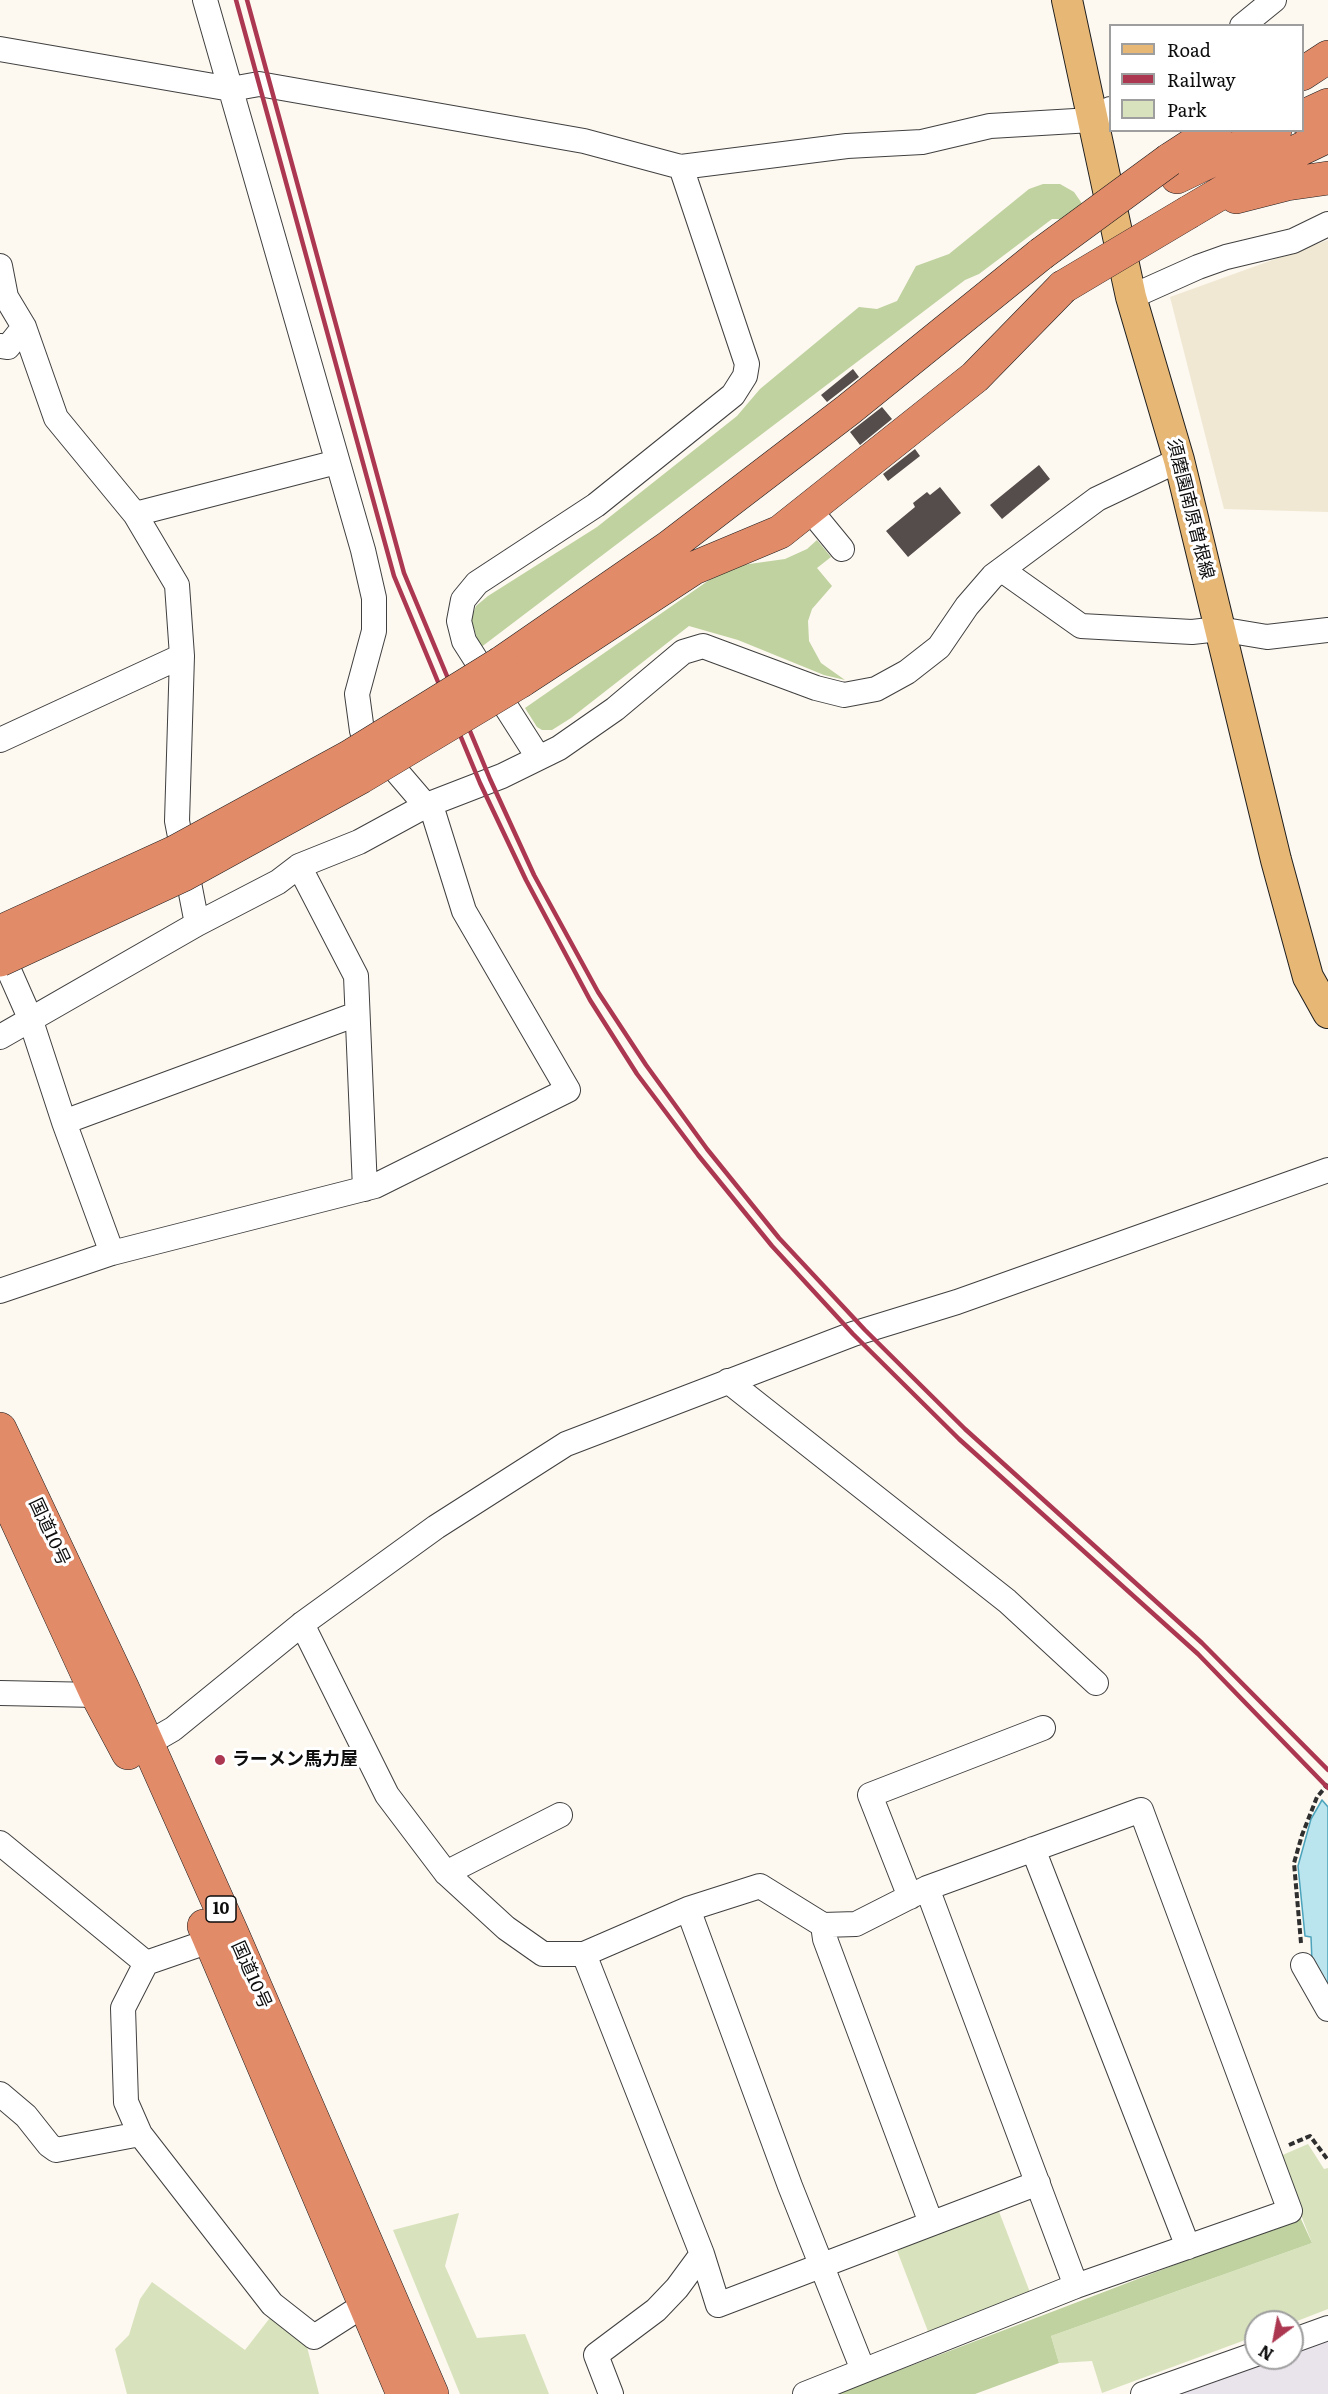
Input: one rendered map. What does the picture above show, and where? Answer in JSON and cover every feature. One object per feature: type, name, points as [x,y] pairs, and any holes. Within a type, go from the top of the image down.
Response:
[{"type":"highway","points":[[1304,73],[1328,57]]},
{"type":"highway","points":[[1304,116],[1328,105]]},
{"type":"highway","points":[[2,963],[183,875],[361,777],[511,672],[848,410],[1041,254],[1173,169],[1213,132]]},
{"type":"highway","points":[[1173,169],[1270,132]]},
{"type":"highway","points":[[0,932],[175,852],[511,672],[694,568],[780,532],[975,377],[1063,288],[1270,164],[1328,136]]},
{"type":"highway","points":[[1189,212],[1247,193],[1328,178]]},
{"type":"highway","name":"国道10号","points":[[0,1429],[377,2297],[432,2394]]},
{"type":"highway","name":"国道10号","points":[[0,1484],[98,1695],[137,1747]]},
{"type":"highway","name":"国道10号","points":[[377,2297],[404,2394]]},
{"type":"main road","name":"須磨園南原曽根線","points":[[1067,0],[1101,114],[1131,297],[1179,460],[1276,860],[1308,977],[1328,1013]]},
{"type":"street","points":[[0,1291],[112,1253],[375,1186],[568,1089],[464,910],[434,815],[362,731],[357,694],[374,631],[374,598],[204,0]]},
{"type":"street","points":[[1244,24],[1274,0]]},
{"type":"street","points":[[0,49],[231,89],[259,84],[584,141],[681,167],[847,146],[922,142],[990,126],[1101,114]]},
{"type":"street","points":[[538,757],[464,641],[459,621],[463,600],[477,583],[605,497],[733,395],[745,376],[747,364],[681,167]]},
{"type":"street","points":[[1131,297],[1198,267],[1226,257],[1293,242],[1328,224]]},
{"type":"street","points":[[0,266],[6,297],[24,327],[56,418],[135,514],[177,585],[182,656],[177,821],[197,924]]},
{"type":"street","points":[[0,346],[8,347],[24,327]]},
{"type":"street","points":[[0,1037],[197,924],[278,882],[299,866],[359,842],[427,805],[502,777],[559,748],[615,709],[683,652],[703,645],[816,688],[844,695],[876,689],[907,672],[939,646],[967,606],[1002,570],[1097,499],[1179,460]]},
{"type":"street","points":[[135,514],[337,462]]},
{"type":"street","points":[[810,510],[842,549]]},
{"type":"street","points":[[1002,570],[1081,626],[1192,632],[1219,629],[1267,637],[1328,630]]},
{"type":"street","points":[[0,740],[182,656]]},
{"type":"street","points":[[299,866],[356,976],[365,1189]]},
{"type":"street","points":[[2,963],[30,1018],[64,1122],[112,1253]]},
{"type":"street","points":[[64,1122],[357,1014]]},
{"type":"street","points":[[137,1747],[173,1729],[302,1624],[436,1527],[566,1444],[853,1334],[957,1302],[1328,1170]]},
{"type":"street","points":[[728,1381],[1007,1601],[1096,1683]]},
{"type":"street","points":[[302,1624],[387,1795],[446,1873],[506,1928],[543,1954],[584,1954],[688,1910],[760,1886],[823,1925],[856,1924],[919,1893],[1141,1810],[1290,2211],[1076,2286],[805,2394]]},
{"type":"street","points":[[0,1694],[98,1695]]},
{"type":"street","points":[[1043,1728],[870,1795],[919,1893],[1038,2183],[1076,2286]]},
{"type":"street","points":[[446,1873],[561,1815]]},
{"type":"street","points":[[0,1843],[146,1962]]},
{"type":"street","points":[[1033,1850],[1188,2247]]},
{"type":"street","points":[[688,1910],[820,2264],[863,2370]]},
{"type":"street","points":[[823,1925],[825,1940],[931,2223]]},
{"type":"street","points":[[222,1937],[146,1962],[123,2008],[126,2102],[140,2134],[272,2304],[314,2337],[377,2297]]},
{"type":"street","points":[[584,1954],[702,2254],[718,2305],[820,2264],[1038,2183]]},
{"type":"street","points":[[1303,1965],[1328,2009]]},
{"type":"street","points":[[0,2094],[26,2116],[49,2145],[56,2150],[140,2134]]},
{"type":"street","points":[[611,2394],[597,2355],[656,2310],[677,2288],[702,2254]]},
{"type":"street","points":[[1304,2337],[1328,2328]]},
{"type":"street","points":[[1143,2394],[1244,2358]]},
{"type":"path","points":[[1303,1965],[1294,1863],[1317,1797],[1328,1784]]},
{"type":"path","points":[[1269,2155],[1310,2136],[1328,2160]]},
{"type":"shaded area","points":[[1328,240],[1328,512],[1224,509],[1170,297]]},
{"type":"shaded area","points":[[1328,2328],[1328,2394],[1143,2394],[1244,2362],[1244,2370],[1304,2370],[1304,2337]]},
{"type":"green space","points":[[1043,184],[1060,184],[1074,192],[1083,205],[1064,219],[1052,219],[979,274],[965,280],[480,648],[471,619],[476,606],[488,596],[597,527],[737,416],[760,389],[859,307],[877,309],[897,301],[916,266],[949,254],[1029,189]]},
{"type":"green space","points":[[817,540],[831,557],[817,568],[832,586],[812,609],[808,621],[809,641],[821,663],[845,680],[824,675],[738,640],[689,626],[571,718],[552,730],[542,730],[537,727],[525,708],[728,567],[785,559],[807,549]]},
{"type":"green space","points":[[1308,2144],[1324,2169],[1328,2168],[1328,2309],[1304,2318],[1304,2310],[1244,2310],[1244,2340],[1102,2393],[1092,2361],[1059,2363],[1051,2336],[1312,2243],[1278,2157]]},
{"type":"green space","points":[[998,2209],[1031,2295],[929,2334],[896,2248]]},
{"type":"green space","points":[[459,2213],[445,2266],[477,2338],[525,2334],[549,2394],[460,2394],[393,2230]]},
{"type":"green space","points":[[1300,2217],[1312,2243],[1051,2336],[1059,2363],[975,2394],[837,2394]]},
{"type":"green space","points":[[152,2282],[245,2350],[276,2310],[304,2335],[319,2394],[127,2394],[115,2349],[129,2335],[140,2299]]},
{"type":"water","points":[[1322,1800],[1328,1807],[1328,1990],[1312,1962],[1311,1937],[1305,1936],[1298,1866],[1311,1819]]},
{"type":"building","points":[[853,369],[859,377],[827,402],[821,395]]},
{"type":"building","points":[[882,407],[892,419],[860,445],[850,432]]},
{"type":"building","points":[[915,449],[920,456],[888,481],[883,474]]},
{"type":"building","points":[[1039,465],[1050,479],[1002,519],[990,505]]},
{"type":"building","points":[[940,487],[961,513],[908,557],[886,531],[915,507],[913,503],[927,492],[930,495]]},
{"type":"railway","points":[[236,0],[394,576],[480,783],[526,880],[590,1000],[637,1074],[698,1155],[772,1246],[853,1334],[959,1439],[1198,1654],[1328,1788]]},
{"type":"railway","points":[[247,0],[404,573],[490,779],[534,875],[598,992],[646,1065],[707,1149],[779,1238],[865,1330],[965,1429],[1202,1643],[1328,1770]]},
{"type":"place","name":"ラーメン馬力屋","points":[[220,1760]]}]
